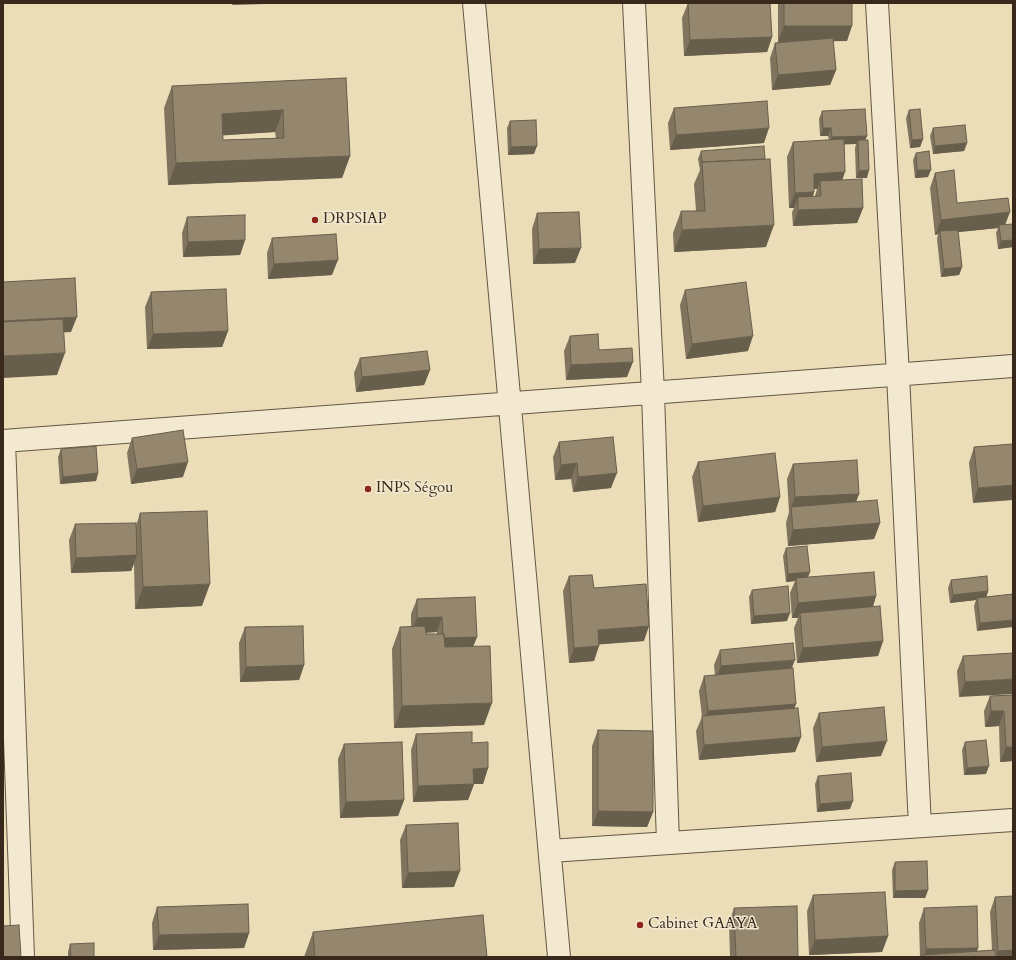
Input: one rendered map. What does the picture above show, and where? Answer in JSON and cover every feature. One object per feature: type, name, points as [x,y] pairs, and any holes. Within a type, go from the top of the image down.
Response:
[{"type":"street","points":[[474,3],[559,957]]},
{"type":"street","points":[[634,3],[653,393],[668,843]]},
{"type":"street","points":[[877,3],[898,375],[920,826]]},
{"type":"street","points":[[23,957],[9,774],[3,441],[1013,366]]},
{"type":"street","points":[[550,851],[1013,820]]},
{"type":"building","points":[[688,3],[770,3],[772,37],[690,40]]},
{"type":"building","points":[[784,3],[852,3],[852,26],[784,26]]},
{"type":"building","points":[[833,38],[836,70],[778,75],[775,43]]},
{"type":"building","points":[[346,78],[350,156],[176,163],[172,86]],"holes":[[[283,110],[284,138],[223,140],[222,114]]]},
{"type":"building","points":[[767,101],[769,128],[676,135],[674,108]]},
{"type":"building","points":[[865,109],[867,136],[832,137],[831,128],[823,128],[822,111]]},
{"type":"building","points":[[920,109],[923,139],[912,140],[909,110]]},
{"type":"building","points":[[536,120],[537,146],[511,147],[510,121]]},
{"type":"building","points":[[965,125],[967,143],[935,146],[933,128]]},
{"type":"building","points":[[844,139],[845,172],[814,174],[814,192],[795,193],[793,142]]},
{"type":"building","points":[[858,140],[868,140],[869,170],[859,171]]},
{"type":"building","points":[[764,146],[765,159],[702,162],[701,151]]},
{"type":"building","points":[[929,151],[931,170],[917,170],[916,153]]},
{"type":"building","points":[[770,159],[774,225],[682,230],[681,211],[705,211],[702,162]]},
{"type":"building","points":[[954,170],[957,203],[1008,198],[1010,212],[941,220],[935,173]]},
{"type":"building","points":[[862,179],[863,208],[798,210],[798,197],[821,196],[820,181]]},
{"type":"building","points":[[579,212],[581,248],[539,249],[537,213]]},
{"type":"building","points":[[245,215],[245,240],[188,242],[187,217]]},
{"type":"building","points":[[1013,224],[1013,240],[1001,241],[999,225]]},
{"type":"building","points":[[958,230],[962,267],[944,269],[940,231]]},
{"type":"building","points":[[336,234],[338,260],[274,264],[272,238]]},
{"type":"building","points":[[75,278],[77,317],[3,321],[3,282]]},
{"type":"building","points":[[746,282],[753,336],[692,344],[685,290]]},
{"type":"building","points":[[226,289],[228,331],[153,334],[151,292]]},
{"type":"building","points":[[63,319],[65,353],[3,356],[3,322]]},
{"type":"building","points":[[598,334],[599,350],[632,348],[633,362],[571,365],[570,336]]},
{"type":"building","points":[[427,351],[430,370],[362,377],[360,358]]},
{"type":"building","points":[[183,430],[188,462],[137,469],[132,438]]},
{"type":"building","points":[[613,437],[617,473],[578,477],[577,463],[561,465],[559,442]]},
{"type":"building","points":[[1013,444],[1013,485],[978,488],[974,447]]},
{"type":"building","points":[[96,446],[98,473],[63,477],[61,449]]},
{"type":"building","points":[[775,453],[780,497],[703,506],[698,462]]},
{"type":"building","points":[[857,460],[859,494],[795,497],[793,464]]},
{"type":"building","points":[[877,500],[880,523],[793,530],[791,507]]},
{"type":"building","points":[[207,511],[210,584],[143,587],[140,513]]},
{"type":"building","points":[[136,523],[137,555],[76,558],[75,524]]},
{"type":"building","points":[[807,546],[810,572],[788,574],[786,548]]},
{"type":"building","points":[[874,572],[876,596],[798,603],[796,578]]},
{"type":"building","points":[[592,575],[594,588],[646,584],[649,626],[598,630],[599,646],[574,648],[569,576]]},
{"type":"building","points":[[987,576],[988,591],[953,595],[951,580]]},
{"type":"building","points":[[788,586],[790,613],[754,616],[752,590]]},
{"type":"building","points":[[1013,594],[1013,620],[980,623],[977,598]]},
{"type":"building","points":[[475,597],[477,637],[444,638],[442,617],[417,618],[417,599]]},
{"type":"building","points":[[880,606],[883,641],[803,648],[800,613]]},
{"type":"building","points":[[303,626],[304,665],[246,667],[245,627]]},
{"type":"building","points":[[425,626],[426,634],[444,634],[445,647],[490,646],[492,703],[402,706],[400,627]]},
{"type":"building","points":[[793,643],[795,660],[721,666],[720,650]]},
{"type":"building","points":[[1013,653],[1013,679],[965,682],[963,656]]},
{"type":"building","points":[[793,668],[796,704],[708,711],[704,676]]},
{"type":"building","points":[[1013,695],[1013,747],[1006,747],[1004,711],[991,711],[990,696]]},
{"type":"building","points":[[884,707],[887,741],[822,747],[819,713]]},
{"type":"building","points":[[798,708],[801,737],[704,745],[702,716]]},
{"type":"building","points":[[598,730],[653,731],[653,812],[598,811]]},
{"type":"building","points":[[472,732],[472,743],[488,742],[488,768],[473,769],[474,784],[418,786],[416,734]]},
{"type":"building","points":[[986,740],[989,766],[967,768],[965,742]]},
{"type":"building","points":[[402,742],[404,800],[346,802],[344,744]]},
{"type":"building","points":[[851,773],[853,801],[820,804],[818,776]]},
{"type":"building","points":[[458,823],[460,871],[408,873],[406,825]]},
{"type":"building","points":[[927,861],[928,890],[895,891],[895,862]]},
{"type":"building","points":[[885,892],[888,936],[815,940],[813,895]]},
{"type":"building","points":[[1013,896],[1013,950],[998,951],[995,897]]},
{"type":"building","points":[[248,904],[249,933],[159,935],[157,907]]},
{"type":"building","points":[[797,906],[798,957],[736,957],[734,908]]},
{"type":"building","points":[[977,906],[978,948],[926,949],[924,908]]},
{"type":"building","points":[[483,915],[487,957],[315,957],[313,932]]},
{"type":"building","points":[[19,925],[21,957],[3,957],[3,926]]},
{"type":"building","points":[[94,943],[94,957],[71,957],[70,944]]},
{"type":"building","points":[[995,950],[996,957],[922,957],[922,955]]},
{"type":"place","name":"DRPSIAP","points":[[315,220]]},
{"type":"place","name":"INPS Ségou","points":[[368,489]]},
{"type":"place","name":"Cabinet GAAYA","points":[[640,925]]}]
